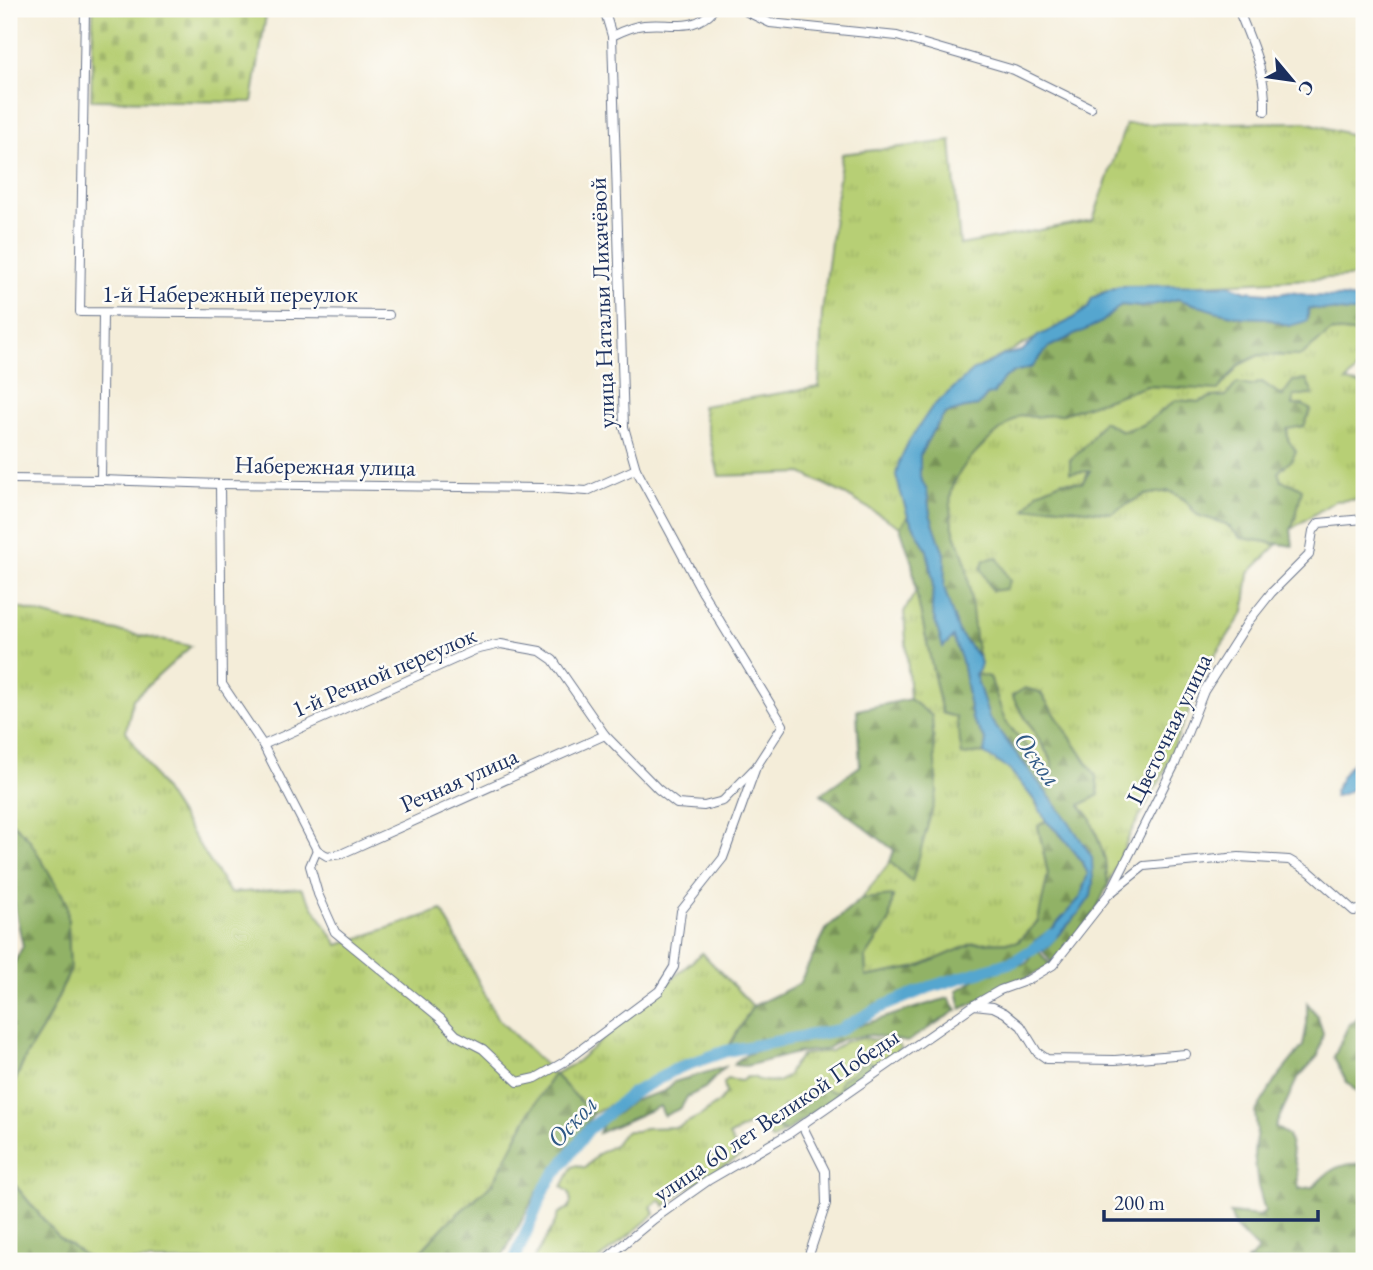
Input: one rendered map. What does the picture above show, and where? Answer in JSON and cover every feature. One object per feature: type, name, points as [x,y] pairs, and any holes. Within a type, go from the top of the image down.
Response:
[{"type":"street","name":"1-й Набережный переулок","points":[[85,9],[80,312],[389,315]]},
{"type":"street","name":"улица Натальи Лихачёвой","points":[[604,9],[612,36],[624,427],[636,469],[703,593],[783,724],[756,767]]},
{"type":"street","points":[[612,36],[641,25],[684,25],[699,22],[714,9]]},
{"type":"street","points":[[745,9],[770,23],[897,36],[1014,70],[1091,108]]},
{"type":"street","points":[[1238,9],[1255,49],[1264,90],[1265,111]]},
{"type":"street","points":[[102,480],[103,313]]},
{"type":"street","name":"Набережная улица","points":[[9,479],[587,491],[636,469]]},
{"type":"street","points":[[220,484],[222,684],[263,745],[317,850],[310,866],[318,894],[335,932],[440,1018],[456,1035],[483,1049],[518,1082],[536,1078],[564,1062],[659,991],[674,967],[681,911],[723,858],[756,767]]},
{"type":"street","name":"Цветочная улица","points":[[1108,895],[1175,764],[1204,691],[1248,622],[1271,593],[1309,555],[1313,531],[1319,523],[1364,519]]},
{"type":"street","name":"1-й Речной переулок","points":[[263,745],[475,650],[502,644],[540,651],[553,660],[605,735],[658,789],[677,804],[704,807],[723,801],[756,767]]},
{"type":"street","name":"Речная улица","points":[[317,850],[327,856],[341,854],[605,735]]},
{"type":"street","points":[[1128,856],[1144,866],[1239,857],[1289,860],[1310,872],[1354,911],[1364,909]]},
{"type":"street","name":"улица 60 лет Великой Победы","points":[[603,1261],[654,1219],[709,1180],[802,1125],[974,1004],[1054,965],[1108,895],[1144,866]]},
{"type":"street","points":[[974,1004],[993,1007],[1005,1013],[1021,1026],[1037,1052],[1047,1059],[1115,1060],[1186,1054]]},
{"type":"street","points":[[802,1125],[825,1171],[826,1204],[807,1261]]},
{"type":"green space","points":[[93,9],[267,9],[252,102],[91,100]]},
{"type":"green space","points":[[1305,122],[1364,138],[1364,276],[1108,290],[1092,298],[1088,308],[1067,322],[974,370],[909,441],[896,475],[908,516],[900,527],[802,473],[719,476],[702,406],[819,387],[822,313],[842,154],[951,141],[960,245],[1093,220],[1126,124]]},
{"type":"green space","points":[[1178,299],[1215,311],[1242,317],[1266,318],[1289,326],[1309,308],[1364,312],[1364,334],[1332,331],[1300,356],[1259,355],[1239,365],[1218,390],[1147,386],[1063,414],[1033,417],[1020,415],[993,436],[961,470],[953,484],[951,498],[952,523],[968,575],[978,656],[959,633],[950,607],[944,587],[945,557],[930,514],[927,491],[920,477],[920,455],[932,432],[945,414],[978,406],[987,395],[993,393],[1003,379],[1014,372],[1032,367],[1048,347],[1102,322],[1121,305],[1142,307]]},
{"type":"green space","points":[[1332,331],[1364,334],[1364,365],[1346,382],[1364,385],[1364,499],[1335,501],[1291,529],[1296,516],[1295,485],[1281,481],[1278,472],[1291,460],[1287,428],[1310,410],[1303,405],[1293,405],[1294,395],[1307,380],[1282,396],[1262,382],[1226,396],[1198,402],[1176,400],[1143,425],[1122,431],[1103,421],[1088,443],[1070,460],[1090,470],[1082,483],[1063,481],[1038,492],[1026,510],[1051,506],[1111,513],[1144,495],[1169,491],[1184,499],[1197,515],[1226,524],[1241,538],[1277,545],[1249,573],[1244,612],[1213,658],[1163,775],[1131,832],[1108,885],[1100,842],[1080,805],[1099,795],[1096,776],[1040,692],[1012,696],[1051,760],[1054,776],[1005,721],[990,678],[975,674],[981,663],[973,628],[965,562],[951,521],[949,504],[959,473],[981,447],[1020,415],[1033,417],[1063,414],[1147,386],[1178,387],[1229,378],[1239,365],[1259,355],[1300,356]]},
{"type":"green space","points":[[1307,380],[1313,395],[1294,395],[1293,405],[1303,405],[1311,410],[1304,426],[1287,429],[1288,440],[1296,451],[1292,460],[1278,472],[1281,481],[1302,489],[1291,529],[1293,546],[1241,538],[1226,524],[1197,515],[1184,499],[1169,491],[1144,495],[1111,513],[1051,506],[1025,510],[1038,492],[1063,481],[1082,483],[1090,471],[1070,473],[1070,460],[1088,443],[1103,421],[1122,431],[1143,425],[1176,400],[1198,402],[1226,396],[1237,383],[1250,386],[1262,382],[1282,396],[1293,381]]},
{"type":"green space","points":[[908,516],[927,550],[933,580],[932,611],[943,646],[953,637],[962,661],[972,719],[986,741],[984,753],[962,755],[956,717],[942,713],[912,563],[900,527]]},
{"type":"green space","points":[[997,557],[1010,581],[1006,589],[992,591],[981,569],[984,560]]},
{"type":"green space","points":[[916,591],[942,713],[956,717],[963,755],[983,753],[1003,764],[1035,803],[1046,821],[1038,826],[1048,874],[1038,921],[1017,942],[974,943],[918,967],[866,977],[865,958],[889,922],[893,897],[861,899],[890,862],[912,881],[932,716],[910,699],[904,612]]},
{"type":"green space","points":[[9,605],[68,621],[191,646],[133,699],[126,731],[230,893],[301,888],[338,945],[442,910],[497,1018],[554,1074],[530,1112],[493,1183],[446,1224],[412,1261],[93,1261],[58,1237],[10,1179],[9,1095],[70,971],[67,903],[29,839],[9,819]]},
{"type":"green space","points":[[975,674],[990,677],[1005,721],[1053,775],[1051,759],[1012,696],[1025,688],[1040,692],[1096,776],[1099,795],[1080,805],[1090,817],[1105,859],[1108,885],[1095,912],[1052,963],[1043,951],[1079,913],[1093,883],[1069,822],[989,718]]},
{"type":"green space","points":[[910,699],[932,716],[937,792],[912,882],[890,862],[894,850],[821,794],[860,766],[857,710]]},
{"type":"green space","points":[[9,819],[29,839],[67,903],[70,971],[9,1095],[9,973],[23,946],[9,881]]},
{"type":"green space","points":[[1046,821],[1075,852],[1088,874],[1081,898],[1053,928],[1015,961],[930,987],[879,1008],[839,1030],[726,1051],[753,1006],[799,984],[827,928],[861,899],[893,896],[889,922],[865,958],[866,977],[918,967],[974,943],[1018,942],[1038,921],[1048,874],[1038,826]]},
{"type":"green space","points":[[1037,949],[1051,966],[961,1009],[957,990],[987,971],[1027,963]]},
{"type":"green space","points":[[702,953],[753,1006],[726,1051],[678,1068],[593,1114],[554,1074],[574,1064]]},
{"type":"green space","points":[[949,998],[957,1010],[907,1042],[871,1035],[843,1039],[824,1050],[801,1052],[746,1066],[733,1065],[741,1058],[767,1047],[840,1031]]},
{"type":"green space","points":[[1364,1002],[1364,1100],[1346,1081],[1334,1057],[1349,1024],[1357,1018]]},
{"type":"green space","points":[[1307,1003],[1317,1015],[1323,1033],[1318,1056],[1297,1079],[1275,1127],[1288,1135],[1299,1189],[1313,1187],[1324,1176],[1342,1166],[1364,1164],[1364,1261],[1245,1261],[1258,1250],[1235,1227],[1230,1213],[1260,1216],[1265,1211],[1258,1186],[1254,1153],[1257,1130],[1255,1113],[1276,1079],[1303,1046]]},
{"type":"green space","points":[[864,1038],[897,1043],[901,1048],[842,1093],[772,1140],[760,1119],[729,1136],[741,1156],[682,1191],[665,1206],[660,1200],[651,1207],[655,1214],[597,1261],[533,1261],[559,1213],[569,1208],[569,1192],[562,1187],[572,1167],[577,1165],[585,1168],[628,1131],[678,1127],[700,1116],[718,1103],[726,1093],[724,1083],[728,1079],[741,1081],[753,1077],[761,1081],[778,1082],[787,1076],[802,1055],[831,1051],[844,1042]]},
{"type":"green space","points":[[867,1060],[874,1064],[874,1069],[862,1075],[845,1091],[840,1091],[831,1101],[785,1132],[775,1125],[783,1106],[796,1105],[798,1096],[811,1090],[838,1091],[841,1079]]},
{"type":"green space","points":[[725,1067],[705,1088],[687,1097],[681,1108],[664,1116],[660,1106],[599,1133],[604,1121],[632,1101],[665,1091],[674,1082]]},
{"type":"green space","points":[[554,1074],[593,1114],[537,1192],[500,1261],[412,1261],[446,1224],[493,1183],[530,1112]]},
{"type":"green space","points":[[9,1165],[10,1179],[58,1237],[93,1261],[9,1261]]},
{"type":"water","points":[[1229,285],[1246,291],[1278,294],[1291,292],[1364,300],[1364,312],[1309,308],[1307,321],[1289,326],[1266,318],[1242,317],[1215,311],[1178,299],[1142,307],[1121,305],[1102,322],[1049,347],[1032,367],[1014,372],[1003,379],[993,394],[987,395],[978,406],[945,414],[920,455],[920,477],[927,491],[930,514],[945,557],[944,587],[959,633],[981,663],[975,674],[989,718],[1069,822],[1092,857],[1091,896],[1079,913],[1043,951],[1035,941],[1053,928],[1080,898],[1088,874],[1082,861],[1046,821],[1036,802],[1010,770],[984,753],[986,741],[972,719],[962,661],[953,637],[943,647],[932,611],[933,580],[927,550],[908,516],[896,475],[899,462],[909,441],[932,407],[974,370],[1004,355],[1022,351],[1038,336],[1088,308],[1092,298],[1118,286]]},
{"type":"water","points":[[1364,754],[1361,781],[1350,790],[1334,797],[1344,772]]},
{"type":"waterway","name":"Оскол","points":[[514,1261],[546,1186],[588,1130],[631,1094],[678,1068],[726,1051],[839,1030],[879,1008],[930,987],[1015,961],[1051,935]]}]
